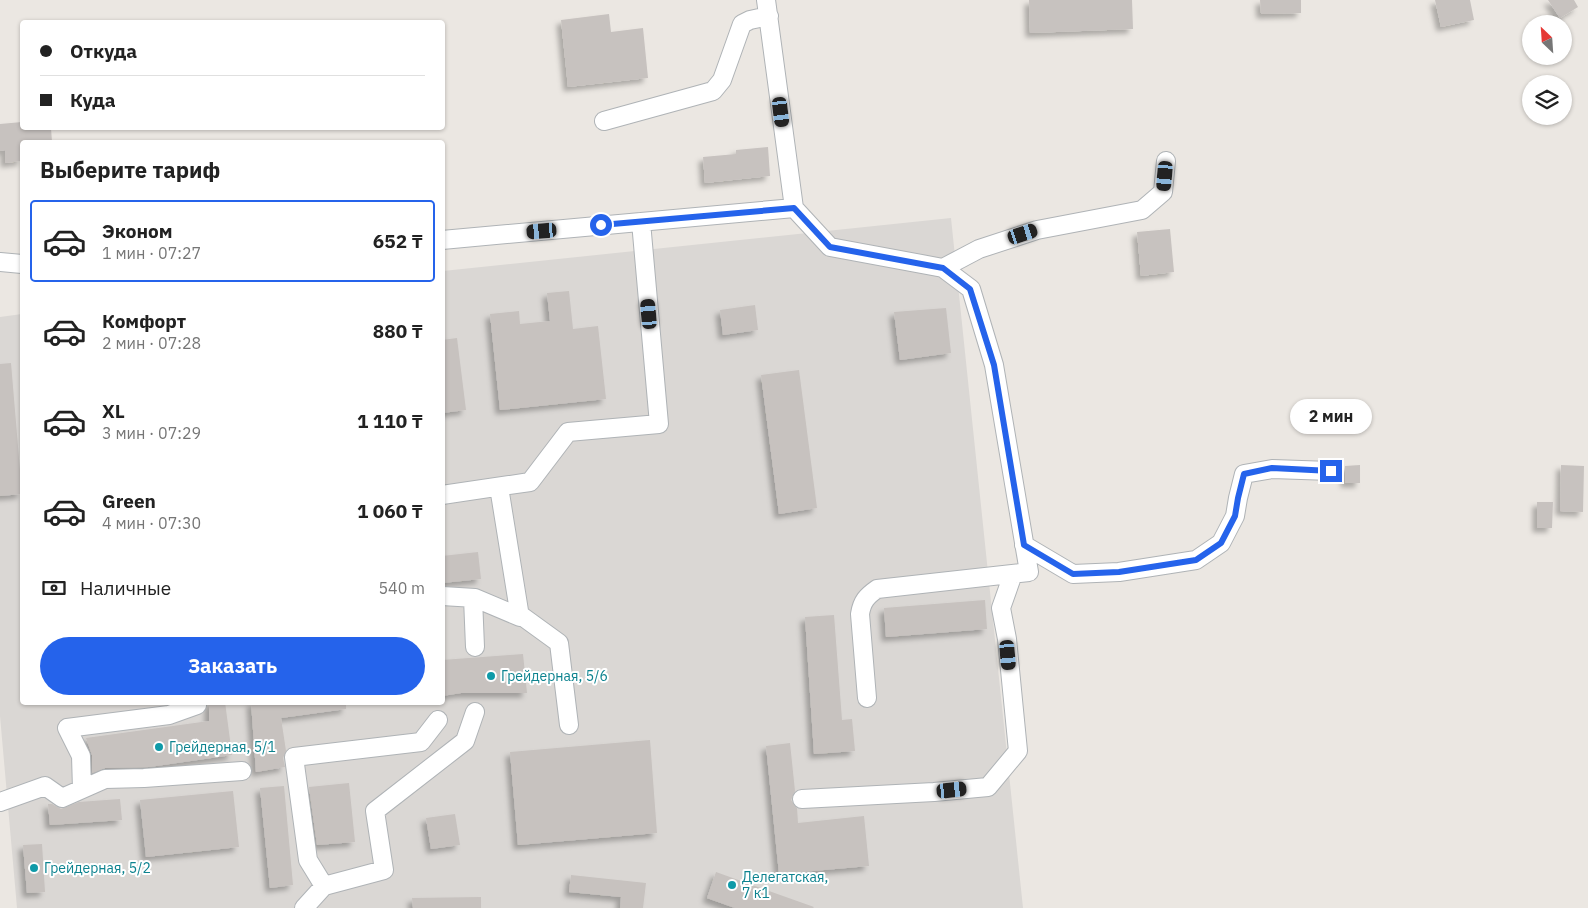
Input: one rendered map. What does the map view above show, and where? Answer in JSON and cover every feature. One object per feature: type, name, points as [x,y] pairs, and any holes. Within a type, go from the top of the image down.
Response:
[{"type":"lane","points":[[604,121],[713,91],[722,80],[742,24],[768,8],[794,208],[830,247],[943,268],[970,289],[994,365],[1029,572],[877,589],[865,597],[860,614],[867,698]]},
{"type":"lane","points":[[943,268],[979,249],[1037,230],[1142,210],[1164,192],[1166,161]]},
{"type":"lane","points":[[445,240],[794,208]]},
{"type":"lane","points":[[445,495],[530,482],[568,432],[659,424],[640,222]]},
{"type":"lane","points":[[0,262],[20,264]]},
{"type":"lane","points":[[1024,545],[1073,574],[1119,572],[1196,560],[1221,543],[1235,516],[1244,474],[1272,468],[1331,471]]},
{"type":"lane","points":[[499,487],[519,614],[559,643],[569,725]]},
{"type":"lane","points":[[802,800],[988,787],[1018,752],[1007,639],[1001,608],[1013,574]]},
{"type":"lane","points":[[445,596],[473,598],[520,617],[519,614]]},
{"type":"lane","points":[[473,598],[475,647]]},
{"type":"lane","points":[[82,789],[81,756],[67,728],[169,716],[197,705]]},
{"type":"lane","points":[[304,908],[324,886],[384,870],[375,811],[465,741],[475,712]]},
{"type":"lane","points":[[324,886],[308,860],[294,757],[421,742],[438,720]]},
{"type":"lane","points":[[0,802],[45,786],[62,798],[105,779],[242,771]]},
{"type":"shaded area","points":[[951,218],[1023,908],[17,908],[0,716],[0,317],[20,314],[20,705],[445,705],[445,271]]},
{"type":"building","points":[[1029,0],[1132,0],[1133,29],[1030,33]]},
{"type":"building","points":[[1260,0],[1301,0],[1301,13],[1261,14]]},
{"type":"building","points":[[1435,0],[1470,0],[1474,20],[1441,27]]},
{"type":"building","points":[[1548,0],[1574,0],[1578,7],[1565,15],[1558,15]]},
{"type":"building","points":[[609,14],[611,32],[643,28],[648,78],[568,87],[561,20]]},
{"type":"building","points":[[20,122],[20,130],[51,130],[52,140],[20,140],[20,161],[5,163],[5,150],[0,151],[0,124]]},
{"type":"building","points":[[768,147],[770,176],[705,183],[703,157],[736,154],[736,150]]},
{"type":"building","points":[[1170,229],[1174,272],[1141,276],[1137,232]]},
{"type":"building","points":[[569,291],[573,329],[598,326],[606,399],[500,410],[490,314],[519,311],[520,324],[550,321],[547,293]]},
{"type":"building","points":[[755,305],[758,330],[723,335],[720,310]]},
{"type":"building","points":[[946,308],[951,353],[900,360],[894,312]]},
{"type":"building","points":[[457,338],[466,410],[445,413],[445,340]]},
{"type":"building","points":[[11,363],[20,470],[20,494],[0,496],[0,364]]},
{"type":"building","points":[[799,370],[817,508],[779,514],[761,375]]},
{"type":"building","points":[[1360,465],[1360,483],[1345,483],[1345,466]]},
{"type":"building","points":[[1561,465],[1584,466],[1583,512],[1560,511]]},
{"type":"building","points":[[1537,502],[1553,502],[1552,528],[1537,528]]},
{"type":"building","points":[[478,552],[481,579],[445,583],[445,556]]},
{"type":"building","points":[[985,600],[987,629],[886,637],[884,608]]},
{"type":"building","points":[[834,615],[842,720],[852,719],[855,751],[814,754],[805,617]]},
{"type":"building","name":"Грейдерная, 5/6","points":[[523,654],[527,693],[461,693],[445,696],[445,660]]},
{"type":"building","name":"Грейдерная, 5/1","points":[[209,705],[225,705],[232,755],[149,767],[105,768],[92,773],[92,755],[86,738],[209,721]]},
{"type":"building","points":[[251,705],[346,705],[346,709],[281,718],[286,751],[283,758],[285,767],[256,772]]},
{"type":"building","points":[[650,740],[657,833],[518,845],[510,752]]},
{"type":"building","points":[[790,743],[795,791],[791,800],[797,808],[798,823],[864,816],[869,866],[779,874],[766,746]]},
{"type":"building","points":[[349,783],[355,842],[317,845],[309,787]]},
{"type":"building","points":[[284,786],[293,885],[270,888],[260,788]]},
{"type":"building","points":[[233,791],[239,847],[146,857],[140,800]]},
{"type":"building","points":[[120,799],[122,820],[50,825],[48,804],[61,809],[79,802]]},
{"type":"building","points":[[455,814],[460,845],[431,849],[426,818]]},
{"type":"building","name":"Грейдерная, 5/2","points":[[42,844],[45,892],[27,893],[23,845]]},
{"type":"building","name":"Делегатская, 7 к1","points":[[716,872],[814,907],[735,908],[707,898]]},
{"type":"building","points":[[571,875],[646,883],[643,908],[620,908],[621,897],[569,892]]},
{"type":"building","points":[[481,897],[481,908],[413,908],[412,898]]},
{"type":"place","name":"Грейдерная, 5/6","points":[[491,676]]},
{"type":"place","name":"Грейдерная, 5/1","points":[[159,747]]},
{"type":"place","name":"Грейдерная, 5/2","points":[[34,868]]},
{"type":"place","name":"Делегатская, 7 к1","points":[[732,885]]},
{"type":"route","points":[[601,225],[794,208],[830,247],[943,268],[970,289],[994,365],[1024,545],[1073,574],[1119,572],[1196,560],[1221,543],[1235,516],[1244,474],[1272,468],[1331,471]]}]
